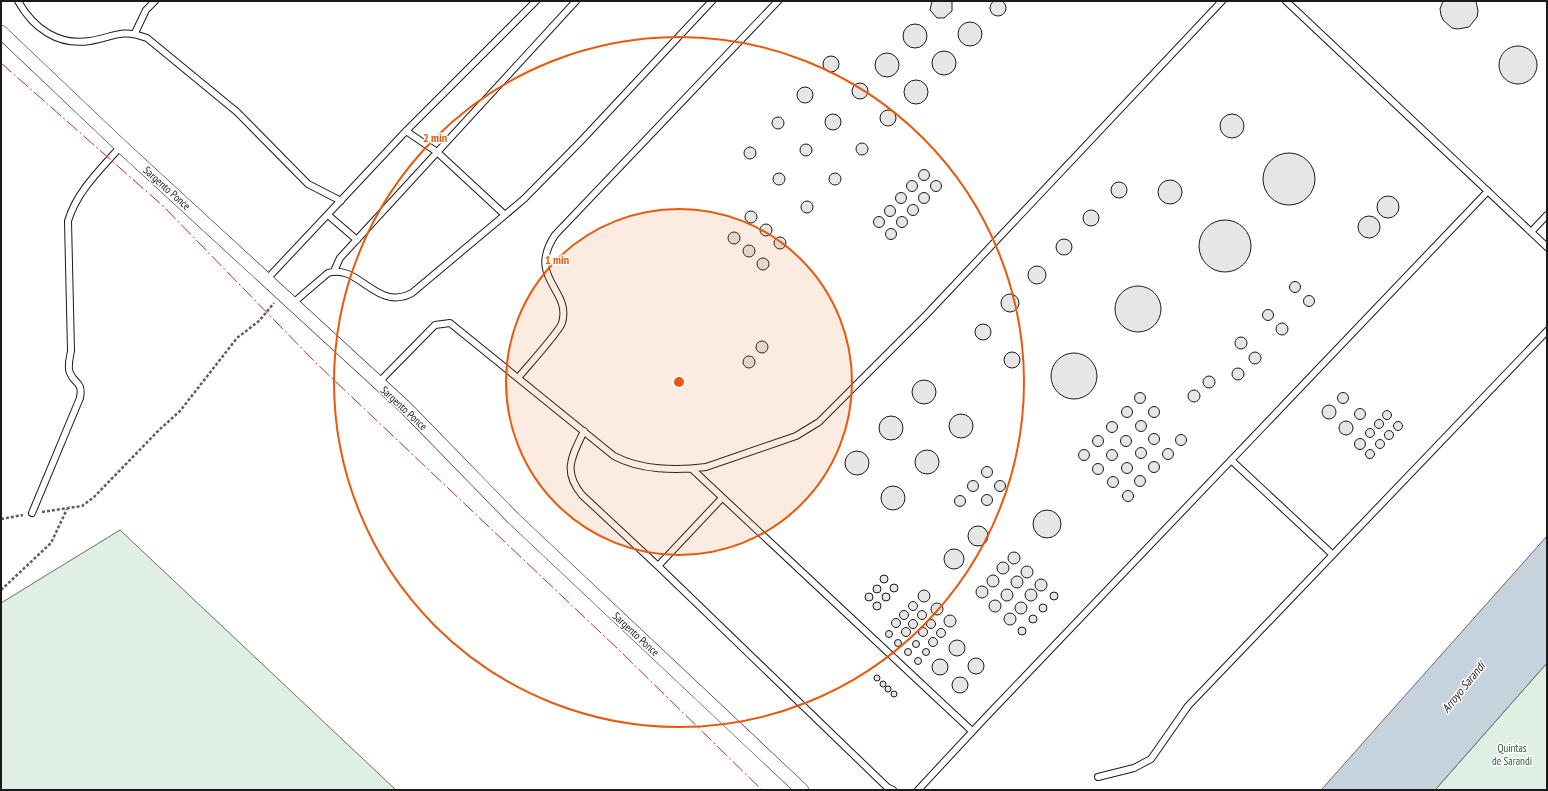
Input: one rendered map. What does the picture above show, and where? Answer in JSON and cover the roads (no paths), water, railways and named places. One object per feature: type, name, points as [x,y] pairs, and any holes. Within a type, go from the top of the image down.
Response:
[{"type":"street","name":"Sargento Ponce","points":[[1,32],[121,146],[406,408],[513,518],[802,790]]},
{"type":"lane","points":[[18,1],[33,23],[46,33],[65,40],[90,41],[118,33],[135,33],[147,38],[237,112],[308,184],[342,201]]},
{"type":"lane","points":[[135,33],[146,10],[155,1]]},
{"type":"lane","points":[[267,280],[406,131],[536,1]]},
{"type":"lane","points":[[334,271],[340,258],[356,240],[576,1]]},
{"type":"lane","points":[[293,303],[328,273],[334,271],[342,271],[383,296],[403,298],[412,293],[524,199],[576,146],[712,1]]},
{"type":"lane","points":[[518,378],[561,324],[563,313],[562,303],[548,278],[544,260],[548,246],[555,235],[778,1]]},
{"type":"lane","points":[[378,383],[435,325],[450,323],[614,456],[625,462],[641,466],[692,469],[706,467],[796,436],[819,422],[926,315],[1222,1]]},
{"type":"lane","points":[[1286,1],[1547,246]]},
{"type":"lane","points":[[406,131],[437,152],[505,215]]},
{"type":"lane","points":[[32,513],[80,398],[82,389],[70,373],[69,366],[71,351],[68,222],[72,207],[80,192],[121,146]]},
{"type":"lane","points":[[918,790],[972,731],[1488,191]]},
{"type":"lane","points":[[328,215],[356,240]]},
{"type":"lane","points":[[1531,232],[1547,215]]},
{"type":"lane","points":[[1098,777],[1134,768],[1152,759],[1188,706],[1547,331]]},
{"type":"lane","points":[[584,431],[570,462],[571,478],[575,487],[887,787],[893,790]]},
{"type":"lane","points":[[1231,460],[1332,554]]},
{"type":"lane","points":[[692,469],[972,731]]},
{"type":"lane","points":[[658,566],[722,498]]},
{"type":"water","name":"Arroyo Sarandí","points":[[1547,536],[1547,663],[1435,790],[1321,790]]},
{"type":"park label","name":"Quintas de Sarandí","points":[[1512,754]]}]
